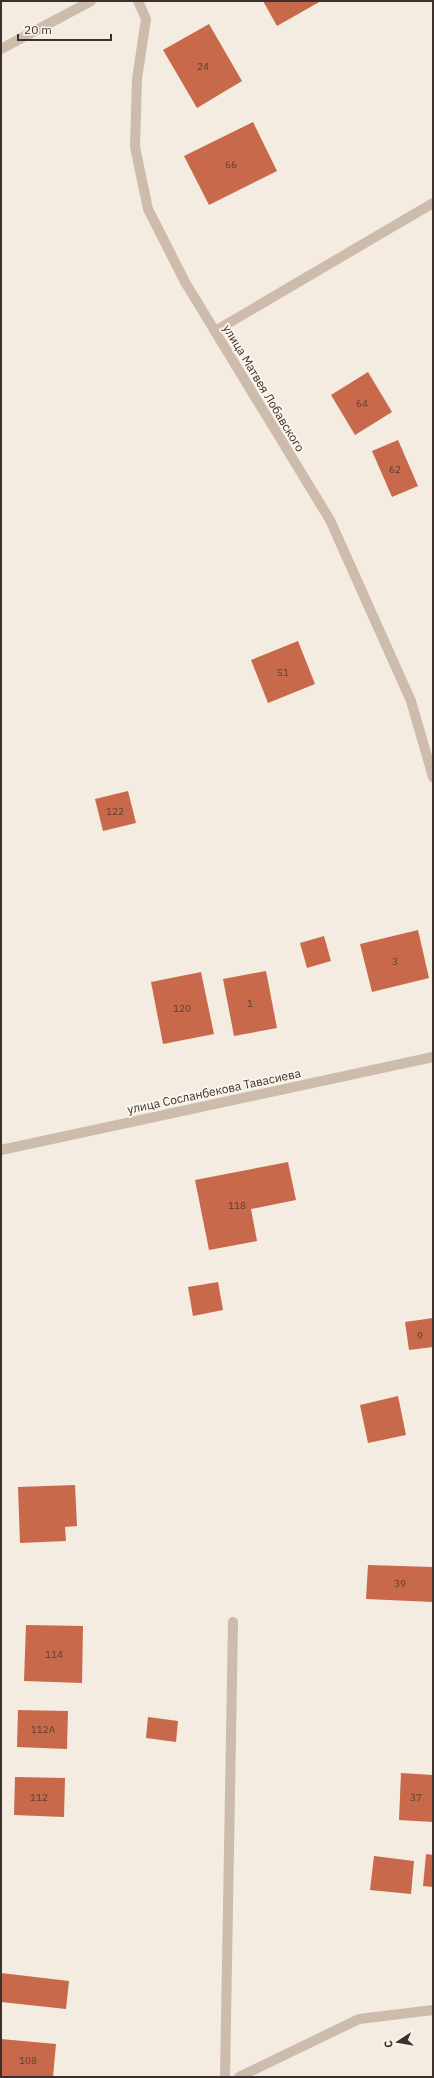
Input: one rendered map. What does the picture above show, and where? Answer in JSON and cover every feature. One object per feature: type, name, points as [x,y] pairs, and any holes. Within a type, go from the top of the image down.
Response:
[{"type":"street","points":[[1,49],[91,1]]},
{"type":"street","name":"улица Матвея Лобавского","points":[[138,1],[146,19],[137,79],[135,147],[148,209],[185,282],[330,520],[411,701],[433,777]]},
{"type":"street","points":[[215,331],[433,203]]},
{"type":"street","name":"улица Сосланбекова Тавасиева","points":[[1,1150],[433,1057]]},
{"type":"street","points":[[225,2077],[234,1622]]},
{"type":"street","points":[[239,2077],[359,2019],[433,2010]]},
{"type":"building","points":[[263,1],[321,1],[277,26]]},
{"type":"building","points":[[209,24],[242,81],[197,108],[163,50]]},
{"type":"building","points":[[253,122],[277,171],[209,205],[184,156]]},
{"type":"building","points":[[368,372],[392,412],[355,435],[331,395]]},
{"type":"building","points":[[398,440],[418,486],[392,497],[372,451]]},
{"type":"building","points":[[298,641],[315,684],[268,703],[251,660]]},
{"type":"building","points":[[128,791],[136,823],[103,831],[95,799]]},
{"type":"building","points":[[418,930],[429,978],[372,992],[360,944]]},
{"type":"building","points":[[324,936],[331,961],[307,968],[300,943]]},
{"type":"building","points":[[266,971],[277,1028],[234,1036],[223,979]]},
{"type":"building","points":[[201,972],[214,1034],[163,1044],[151,982]]},
{"type":"building","points":[[288,1162],[296,1200],[251,1209],[257,1241],[209,1250],[195,1180]]},
{"type":"building","points":[[218,1282],[223,1310],[193,1316],[188,1287]]},
{"type":"building","points":[[433,1318],[433,1347],[409,1350],[405,1322]]},
{"type":"building","points":[[398,1396],[406,1435],[368,1443],[360,1405]]},
{"type":"building","points":[[75,1485],[77,1526],[65,1527],[66,1541],[20,1543],[18,1487]]},
{"type":"building","points":[[368,1565],[433,1567],[433,1602],[366,1599]]},
{"type":"building","points":[[26,1625],[83,1626],[82,1683],[24,1681]]},
{"type":"building","points":[[18,1710],[68,1711],[67,1749],[17,1747]]},
{"type":"building","points":[[148,1717],[178,1721],[176,1742],[146,1738]]},
{"type":"building","points":[[401,1773],[433,1775],[433,1822],[399,1820]]},
{"type":"building","points":[[15,1777],[65,1778],[64,1817],[14,1815]]},
{"type":"building","points":[[426,1854],[433,1855],[433,1887],[423,1886]]},
{"type":"building","points":[[374,1856],[414,1861],[411,1894],[370,1890]]},
{"type":"building","points":[[1,1973],[69,1981],[66,2009],[1,2002]]},
{"type":"building","points":[[1,2039],[56,2044],[53,2077],[1,2077]]}]
